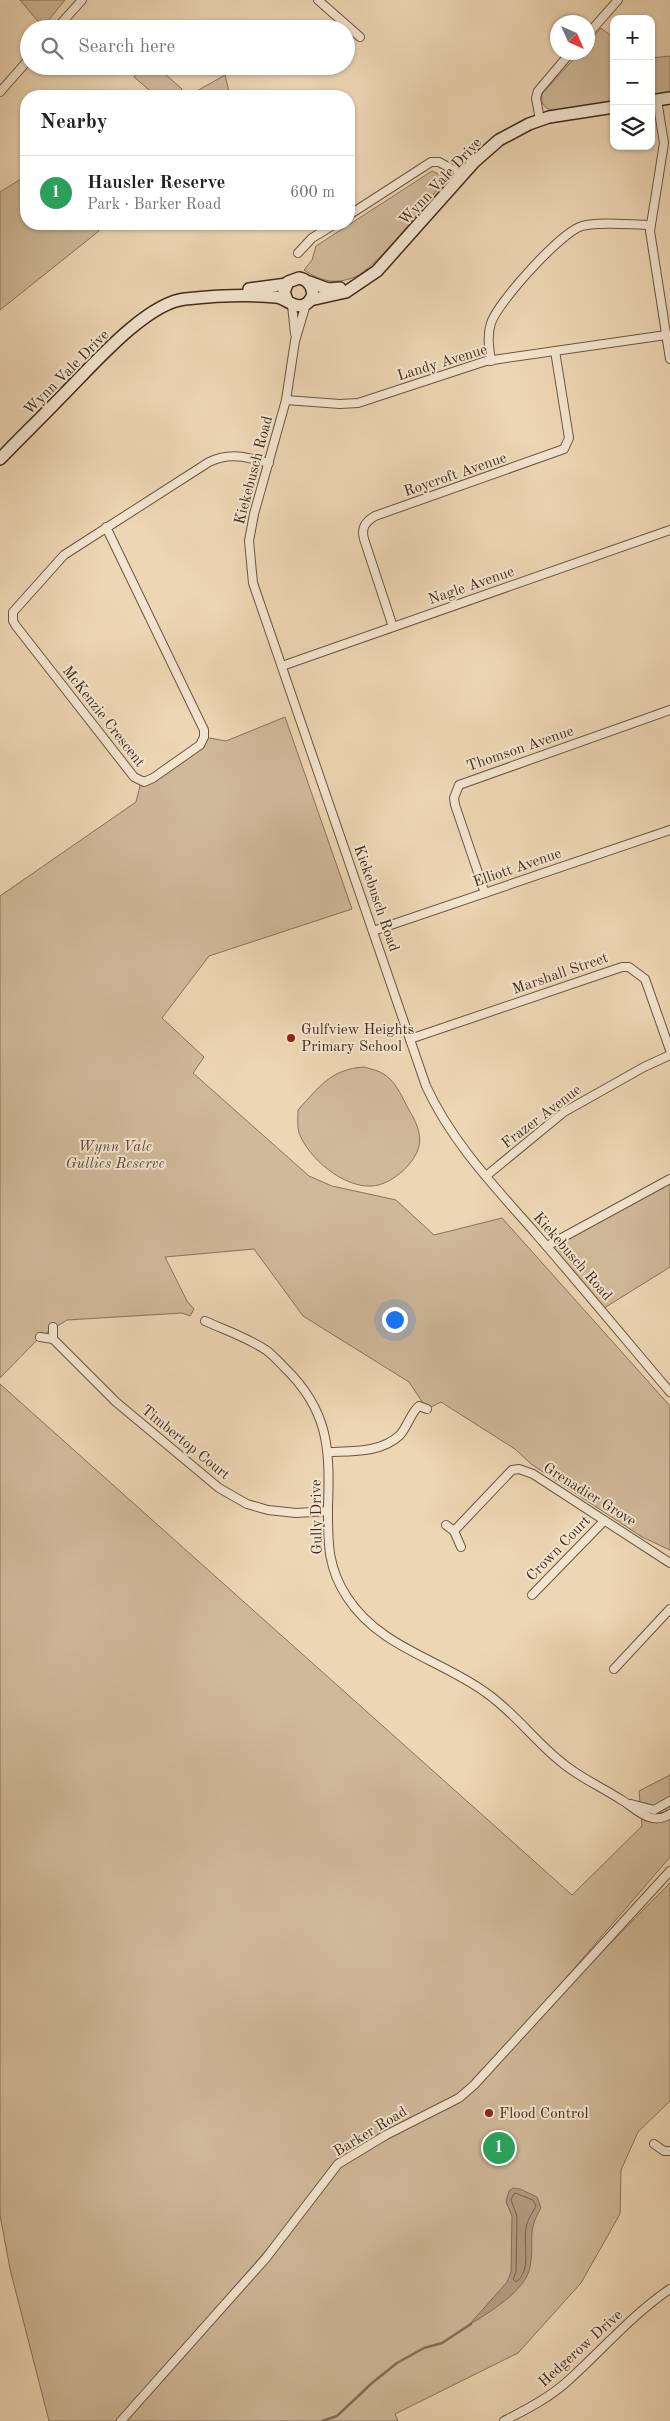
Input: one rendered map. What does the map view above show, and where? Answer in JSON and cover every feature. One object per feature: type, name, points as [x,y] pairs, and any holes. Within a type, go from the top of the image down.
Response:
[{"type":"main road","points":[[655,101],[670,98]]},
{"type":"main road","name":"Wynn Vale Drive","points":[[308,302],[339,295],[359,284],[382,267],[463,174],[499,140],[540,120],[610,108]]},
{"type":"main road","points":[[298,278],[308,282],[312,292],[308,302],[290,303],[284,292],[287,284],[298,278]]},
{"type":"main road","name":"Wynn Vale Drive","points":[[308,282],[328,289],[359,284]]},
{"type":"main road","name":"Wynn Vale Drive","points":[[0,459],[131,328],[142,313],[154,304],[177,293],[260,289],[287,284]]},
{"type":"main road","name":"Wynn Vale Drive","points":[[131,328],[160,307],[182,299],[260,296],[278,297],[290,303]]},
{"type":"street","points":[[64,20],[82,0]]},
{"type":"street","points":[[318,0],[341,20]]},
{"type":"street","points":[[595,26],[618,0]]},
{"type":"street","points":[[355,33],[360,37]]},
{"type":"street","points":[[540,120],[536,98],[538,91],[564,60]]},
{"type":"street","points":[[0,92],[20,70]]},
{"type":"street","points":[[655,104],[667,140],[651,225],[670,359]]},
{"type":"street","points":[[355,211],[431,162],[439,162],[463,174]]},
{"type":"street","points":[[491,361],[488,336],[495,314],[561,238],[583,226],[651,225]]},
{"type":"street","points":[[298,254],[312,238],[325,230]]},
{"type":"street","name":"Kiekebusch Road","points":[[308,302],[295,341],[286,400],[254,514],[249,542],[249,560],[253,583],[410,1039],[436,1108],[462,1147],[670,1392]]},
{"type":"street","name":"Kiekebusch Road","points":[[290,303],[295,341]]},
{"type":"street","name":"Landy Avenue","points":[[286,400],[340,404],[358,403],[491,361],[666,335]]},
{"type":"street","name":"Roycroft Avenue","points":[[393,627],[364,540],[364,526],[367,520],[564,449],[568,438],[555,351]]},
{"type":"street","name":"McKenzie Crescent","points":[[106,527],[204,730],[204,737],[200,745],[153,778],[144,782],[134,778],[94,728],[16,626],[12,616],[16,607],[64,554],[106,527],[221,456],[237,455],[269,463]]},
{"type":"street","name":"Nagle Avenue","points":[[282,666],[670,530]]},
{"type":"street","name":"Thomson Avenue","points":[[484,893],[455,805],[454,798],[459,785],[670,710]]},
{"type":"street","name":"Elliott Avenue","points":[[373,931],[670,830]]},
{"type":"street","name":"Marshall Street","points":[[410,1039],[610,971],[630,967],[644,979],[670,1050]]},
{"type":"street","name":"Frazer Avenue","points":[[486,1176],[564,1112],[635,1071],[670,1055]]},
{"type":"street","points":[[547,1246],[670,1179]]},
{"type":"street","name":"Gully Drive","points":[[205,1321],[267,1350],[294,1377],[309,1397],[323,1423],[329,1452],[327,1540],[331,1562],[337,1579],[348,1599],[382,1634],[402,1648],[463,1676],[491,1696],[528,1732],[574,1772],[627,1803],[647,1818],[658,1818],[670,1814]]},
{"type":"street","points":[[40,1337],[52,1339],[53,1327]]},
{"type":"street","name":"Timbertop Court","points":[[52,1339],[116,1402],[219,1488],[247,1504],[268,1510],[296,1513],[328,1511]]},
{"type":"street","points":[[329,1452],[368,1450],[385,1445],[399,1435],[412,1418],[416,1408],[420,1406],[427,1409]]},
{"type":"street","name":"Grenadier Grove","points":[[454,1531],[512,1470],[519,1469],[533,1474],[670,1563]]},
{"type":"street","name":"Crown Court","points":[[532,1595],[604,1520]]},
{"type":"street","points":[[446,1524],[454,1531],[460,1547]]},
{"type":"street","points":[[614,1669],[670,1609]]},
{"type":"street","name":"Gully Drive","points":[[627,1803],[654,1810],[670,1801]]},
{"type":"street","name":"Barker Road","points":[[121,2421],[266,2258],[338,2164],[386,2135],[459,2098],[474,2085],[635,1912],[670,1871]]},
{"type":"street","name":"Barker Road","points":[[635,1912],[670,1879]]},
{"type":"street","points":[[654,2144],[664,2151],[670,2151]]},
{"type":"street","name":"Hedgerow Drive","points":[[504,2421],[542,2401],[571,2379],[606,2342],[670,2288]]},
{"type":"green space","points":[[20,0],[65,0],[49,20],[37,20]]},
{"type":"green space","points":[[601,28],[610,35],[610,102],[553,111],[547,108],[542,103],[542,94],[573,60],[595,60],[595,35]]},
{"type":"green space","points":[[670,56],[670,93],[655,95],[655,58]]},
{"type":"green space","points":[[136,75],[166,75],[182,89],[149,90],[134,77]]},
{"type":"green space","points":[[225,75],[229,90],[199,90]]},
{"type":"green space","points":[[432,171],[447,178],[389,247],[365,271],[355,277],[341,281],[328,281],[304,270],[312,260],[316,246],[341,230],[355,230],[355,221]]},
{"type":"green space","points":[[20,180],[20,230],[99,231],[0,310],[0,192]]},
{"type":"green space","name":"Wynn Vale Gullies Reserve","points":[[285,717],[352,909],[209,956],[162,1018],[204,1057],[193,1073],[309,1176],[332,1186],[396,1200],[434,1235],[502,1218],[670,1406],[670,1550],[642,1537],[531,1464],[515,1449],[441,1402],[427,1409],[409,1382],[303,1316],[254,1249],[165,1257],[187,1301],[194,1309],[190,1316],[182,1313],[67,1320],[40,1337],[0,1378],[0,896],[136,802],[141,782],[153,778],[204,737],[226,741]]},
{"type":"green space","points":[[364,1067],[381,1072],[393,1082],[414,1118],[420,1136],[417,1153],[413,1160],[394,1178],[372,1186],[350,1182],[329,1170],[311,1153],[304,1143],[298,1128],[298,1110],[319,1087],[334,1075],[343,1071]]},
{"type":"green space","points":[[670,1180],[670,1267],[601,1310],[547,1246]]},
{"type":"green space","points":[[0,1384],[572,1895],[642,1826],[639,1791],[670,1775],[670,1857],[497,2058],[670,1883],[670,2101],[638,2132],[621,2170],[620,2214],[581,2283],[518,2353],[395,2414],[398,2421],[121,2421],[266,2258],[309,2200],[120,2421],[49,2421],[10,2269],[0,2215]]},
{"type":"water","points":[[513,2188],[520,2189],[537,2197],[541,2208],[532,2231],[530,2267],[527,2276],[514,2293],[496,2308],[469,2325],[507,2282],[511,2272],[512,2216],[506,2202],[509,2191]]},
{"type":"waterway","points":[[322,2421],[337,2416],[372,2383],[397,2363],[424,2348],[442,2343],[471,2324]]},
{"type":"place","name":"Gulfview Heights Primary School","points":[[291,1038]]},
{"type":"place","name":"Flood Control","points":[[489,2113]]},
{"type":"place","name":"Hausler Reserve","points":[[499,2148]]}]
